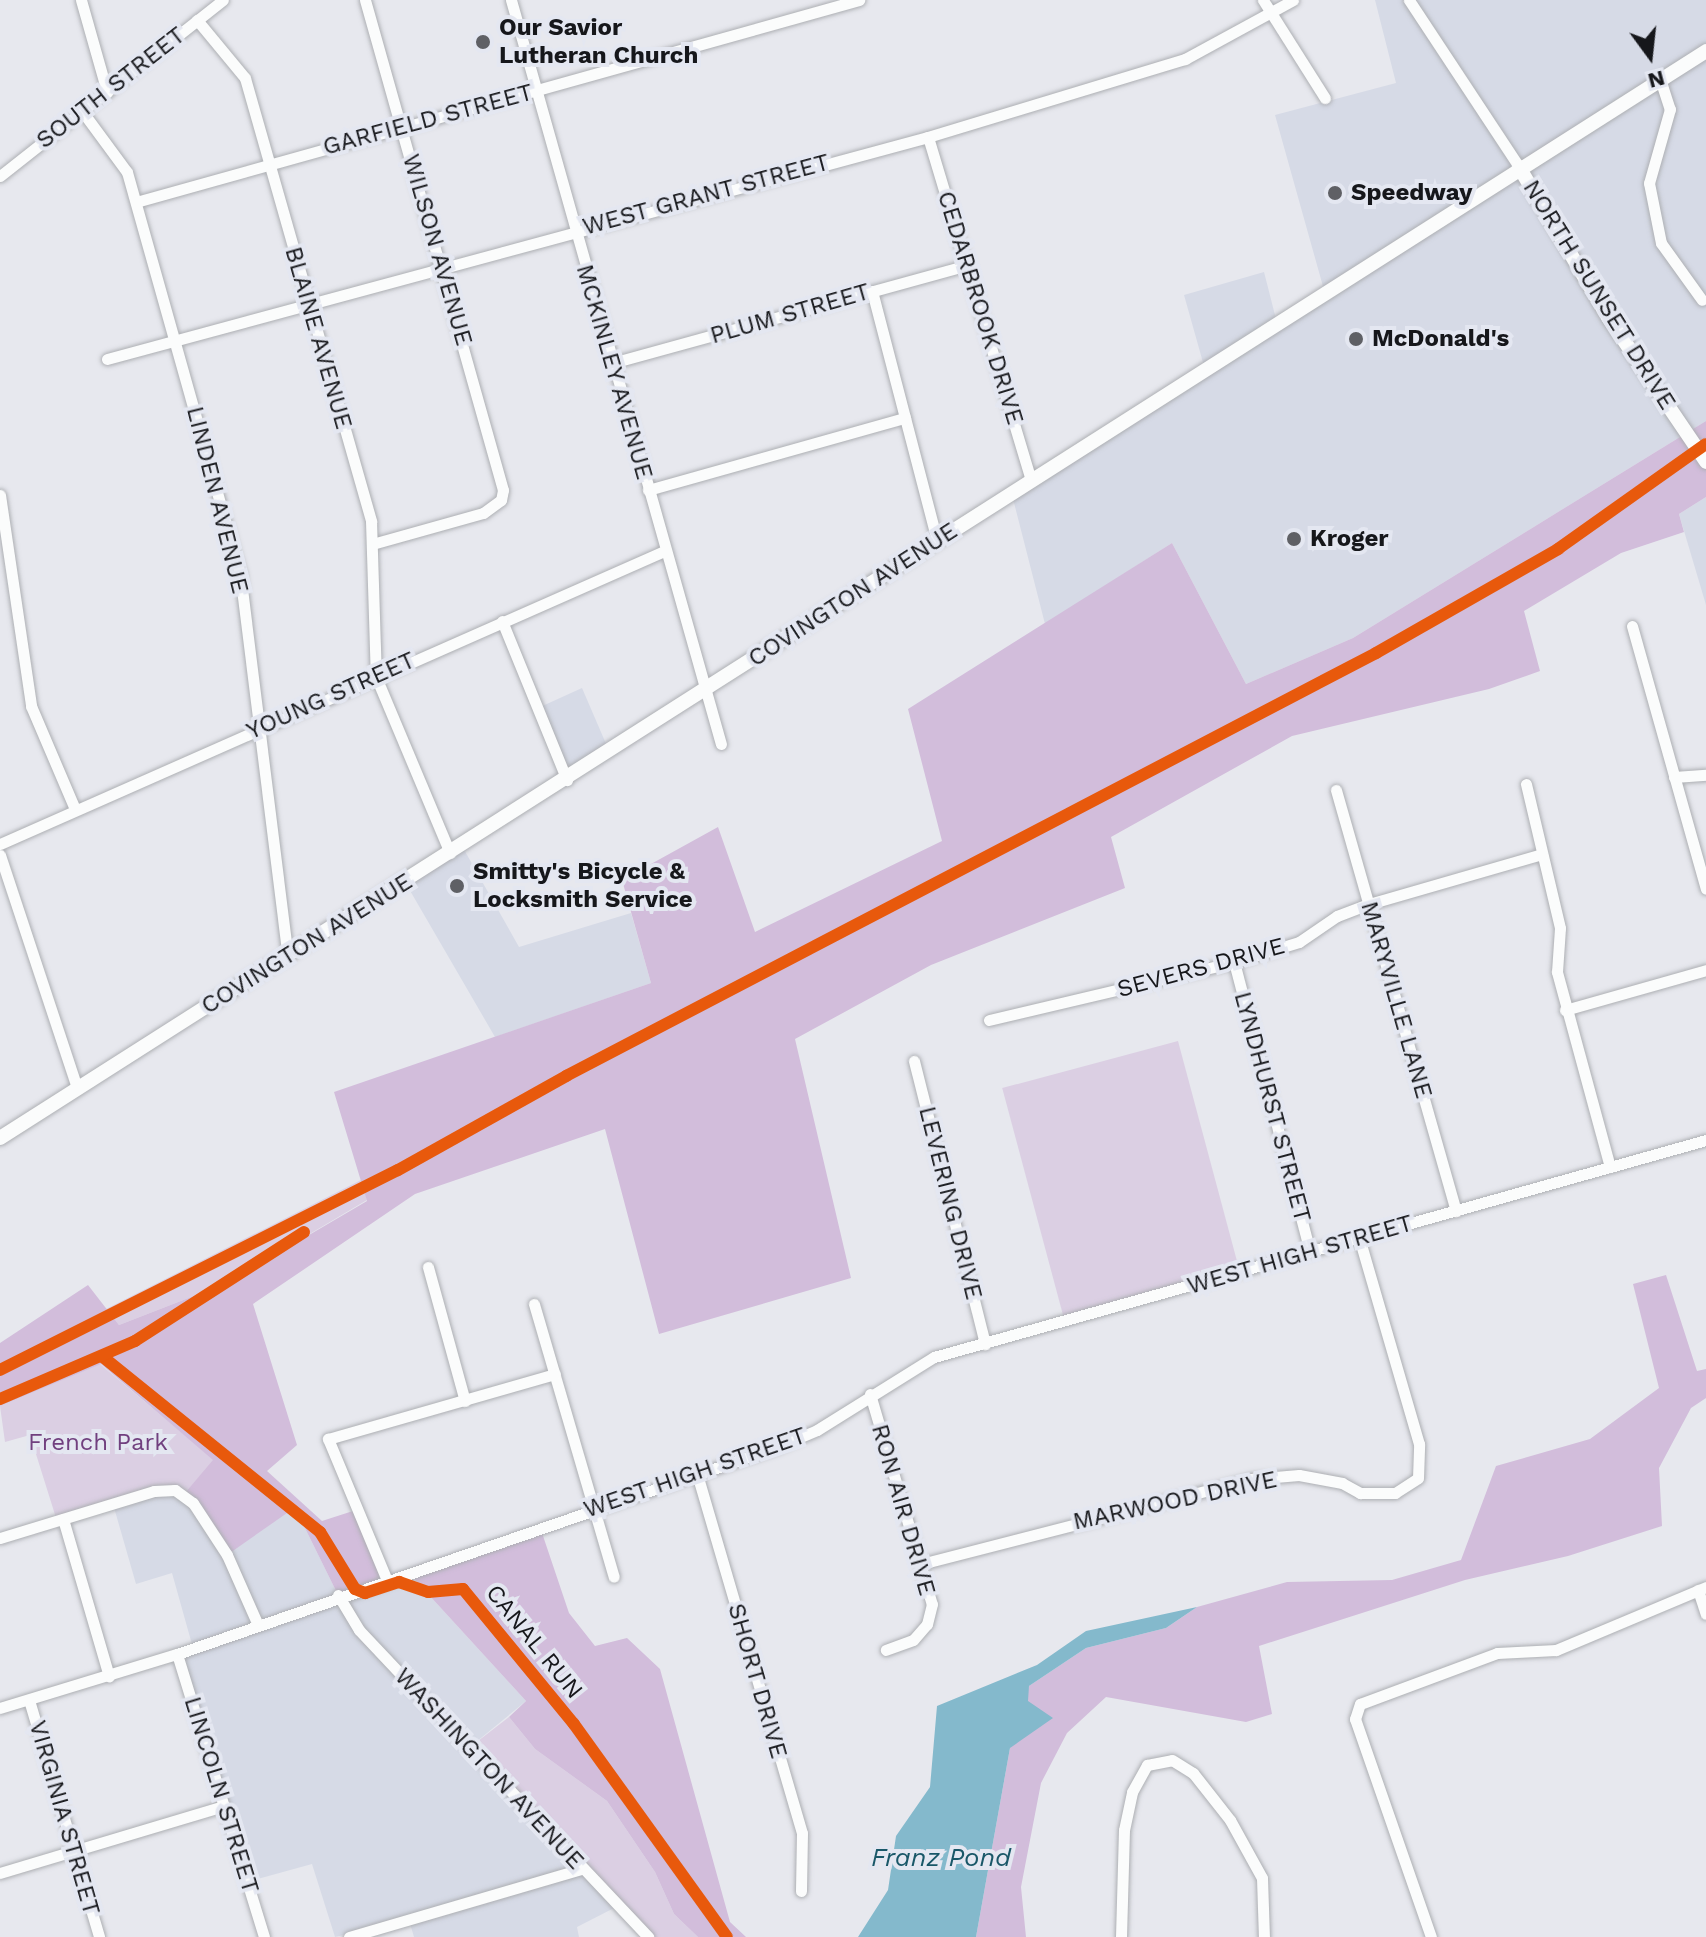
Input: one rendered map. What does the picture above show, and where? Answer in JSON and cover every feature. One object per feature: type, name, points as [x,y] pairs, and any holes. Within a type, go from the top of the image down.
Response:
[{"type":"main road","name":"COVINGTON AVENUE","points":[[0,1138],[704,693],[1030,478],[1706,51]]},
{"type":"main road","name":"NORTH SUNSET DRIVE","points":[[1519,167],[1608,317],[1706,462]]},
{"type":"street","points":[[81,0],[107,92]]},
{"type":"street","name":"SOUTH STREET","points":[[0,176],[223,0]]},
{"type":"street","name":"WILSON AVENUE","points":[[365,0],[502,478],[501,500],[483,513],[372,544]]},
{"type":"street","name":"MCKINLEY AVENUE","points":[[511,0],[704,693],[721,744]]},
{"type":"street","name":"GARFIELD STREET","points":[[136,202],[859,0]]},
{"type":"street","points":[[1263,0],[1325,98]]},
{"type":"street","name":"WEST GRANT STREET","points":[[107,359],[574,230],[928,137],[1185,59],[1293,0]]},
{"type":"street","points":[[1409,0],[1519,167]]},
{"type":"street","name":"BLAINE AVENUE","points":[[197,20],[245,78],[371,521],[376,677]]},
{"type":"street","points":[[1660,79],[1670,109],[1649,183],[1661,243],[1702,300]]},
{"type":"street","name":"LINDEN AVENUE","points":[[82,111],[127,172],[240,573],[288,957]]},
{"type":"street","name":"CEDARBROOK DRIVE","points":[[928,137],[1030,478]]},
{"type":"street","name":"PLUM STREET","points":[[612,363],[968,265]]},
{"type":"street","points":[[872,291],[937,540]]},
{"type":"street","points":[[648,490],[905,418]]},
{"type":"street","points":[[0,495],[31,706],[75,809]]},
{"type":"street","name":"YOUNG STREET","points":[[0,844],[664,551]]},
{"type":"street","points":[[502,621],[567,780]]},
{"type":"street","points":[[1632,626],[1706,889]]},
{"type":"street","points":[[376,677],[450,853]]},
{"type":"street","points":[[1674,777],[1706,775]]},
{"type":"street","points":[[1526,784],[1560,928],[1557,972],[1565,1010],[1610,1167]]},
{"type":"street","name":"MARYVILLE LANE","points":[[1336,790],[1456,1211]]},
{"type":"street","name":"SEVERS DRIVE","points":[[989,1020],[1234,962],[1299,942],[1337,916],[1369,904],[1542,854]]},
{"type":"street","points":[[0,855],[77,1088]]},
{"type":"street","name":"LYNDHURST STREET","points":[[1234,962],[1310,1251]]},
{"type":"street","points":[[1565,1010],[1706,970]]},
{"type":"street","name":"LEVERING DRIVE","points":[[914,1061],[985,1344]]},
{"type":"street","name":"WEST HIGH STREET","points":[[0,1708],[177,1654],[386,1578],[697,1474],[817,1430],[870,1394],[934,1357],[1706,1140]]},
{"type":"street","name":"MARWOOD DRIVE","points":[[921,1564],[1251,1479],[1299,1475],[1342,1483],[1360,1493],[1395,1493],[1418,1478],[1419,1444],[1359,1238]]},
{"type":"street","points":[[428,1267],[465,1401]]},
{"type":"street","points":[[534,1304],[614,1577]]},
{"type":"street","points":[[386,1578],[333,1458],[328,1439],[555,1374]]},
{"type":"street","name":"RON AIR DRIVE","points":[[870,1394],[932,1604],[927,1624],[913,1640],[886,1650]]},
{"type":"street","name":"SHORT DRIVE","points":[[697,1474],[802,1833],[801,1891]]},
{"type":"street","points":[[0,1538],[154,1491],[175,1490],[193,1503],[227,1555],[258,1625]]},
{"type":"street","points":[[63,1519],[109,1676]]},
{"type":"street","points":[[1431,1937],[1355,1719],[1360,1704],[1497,1653],[1556,1650],[1702,1588],[1706,1614]]},
{"type":"street","name":"WASHINGTON AVENUE","points":[[338,1595],[359,1630],[648,1937]]},
{"type":"street","name":"LINCOLN STREET","points":[[177,1654],[264,1937]]},
{"type":"street","name":"VIRGINIA STREET","points":[[29,1700],[99,1937]]},
{"type":"street","points":[[1121,1937],[1124,1830],[1132,1792],[1147,1765],[1172,1760],[1193,1773],[1230,1820],[1262,1878],[1264,1937]]},
{"type":"street","points":[[0,1873],[224,1806]]},
{"type":"street","points":[[349,1937],[581,1869]]},
{"type":"shaded area","points":[[1375,0],[1706,0],[1706,421],[1353,638],[1246,684],[1172,543],[1045,624],[1011,491],[1204,366],[1184,295],[1264,272],[1276,319],[1324,290],[1275,115],[1396,83]]},
{"type":"shaded area","points":[[1706,421],[1706,497],[1679,514],[1684,532],[1621,553],[1524,611],[1540,671],[1489,689],[1292,736],[1111,837],[1125,888],[931,965],[795,1039],[851,1278],[659,1334],[605,1129],[415,1194],[253,1304],[297,1445],[267,1471],[322,1521],[356,1510],[386,1578],[338,1595],[302,1522],[287,1513],[227,1555],[184,1494],[213,1460],[101,1364],[0,1406],[0,1343],[88,1285],[119,1325],[227,1283],[367,1201],[334,1092],[651,983],[622,880],[718,827],[755,932],[942,841],[908,709],[1172,543],[1246,684],[1353,638]]},
{"type":"shaded area","points":[[1706,497],[1706,605],[1679,514]]},
{"type":"shaded area","points":[[582,688],[610,753],[567,780],[538,708]]},
{"type":"shaded area","points":[[462,846],[519,947],[631,913],[651,983],[495,1037],[405,882]]},
{"type":"shaded area","points":[[1666,1275],[1697,1371],[1706,1369],[1706,1398],[1691,1408],[1659,1468],[1662,1526],[1568,1556],[1465,1580],[1259,1646],[1272,1714],[1246,1722],[1106,1697],[1067,1733],[1041,1783],[1021,1887],[1026,1937],[976,1937],[1010,1748],[1029,1686],[1086,1648],[1166,1628],[1197,1607],[1287,1582],[1392,1580],[1461,1560],[1496,1466],[1590,1439],[1659,1388],[1633,1284]]},
{"type":"shaded area","points":[[154,1491],[287,1513],[302,1522],[338,1595],[407,1571],[526,1701],[470,1747],[618,1906],[577,1927],[579,1937],[414,1937],[409,1920],[335,1937],[312,1864],[247,1882],[177,1654],[193,1648],[172,1573],[136,1584],[113,1504]]},
{"type":"shaded area","points":[[540,1527],[569,1613],[595,1646],[627,1638],[660,1669],[730,1922],[746,1937],[698,1937],[674,1914],[655,1872],[607,1801],[535,1749],[509,1717],[526,1701],[407,1571]]},
{"type":"green space","points":[[1178,1041],[1240,1272],[1064,1319],[1002,1088]]},
{"type":"green space","points":[[361,1180],[367,1200],[227,1283],[119,1325],[106,1309]]},
{"type":"green space","name":"French Park","points":[[100,1364],[214,1460],[184,1494],[175,1490],[57,1521],[30,1435],[5,1442],[0,1406]]},
{"type":"green space","points":[[509,1717],[535,1749],[607,1801],[655,1872],[674,1914],[698,1937],[648,1937],[469,1748]]},
{"type":"water","name":"Franz Pond","points":[[1197,1607],[1166,1628],[1086,1648],[1029,1686],[1028,1701],[1053,1718],[1010,1748],[976,1937],[858,1937],[888,1890],[896,1836],[930,1787],[937,1706],[1037,1665],[1086,1631]]},
{"type":"cycle path","points":[[0,1370],[398,1170],[566,1076],[1376,653],[1558,549],[1706,444]]},
{"type":"cycle path","points":[[0,1399],[135,1341],[304,1232]]},
{"type":"cycle path","name":"CANAL RUN","points":[[103,1357],[320,1532],[355,1589],[365,1593],[399,1582],[428,1592],[463,1589],[574,1724],[727,1937]]},
{"type":"place","name":"Our Savior Lutheran Church","points":[[483,42]]},
{"type":"place","name":"Speedway","points":[[1335,193]]},
{"type":"place","name":"McDonald's","points":[[1356,339]]},
{"type":"place","name":"Kroger","points":[[1294,539]]},
{"type":"place","name":"Smitty's Bicycle & Locksmith Service","points":[[457,886]]}]
